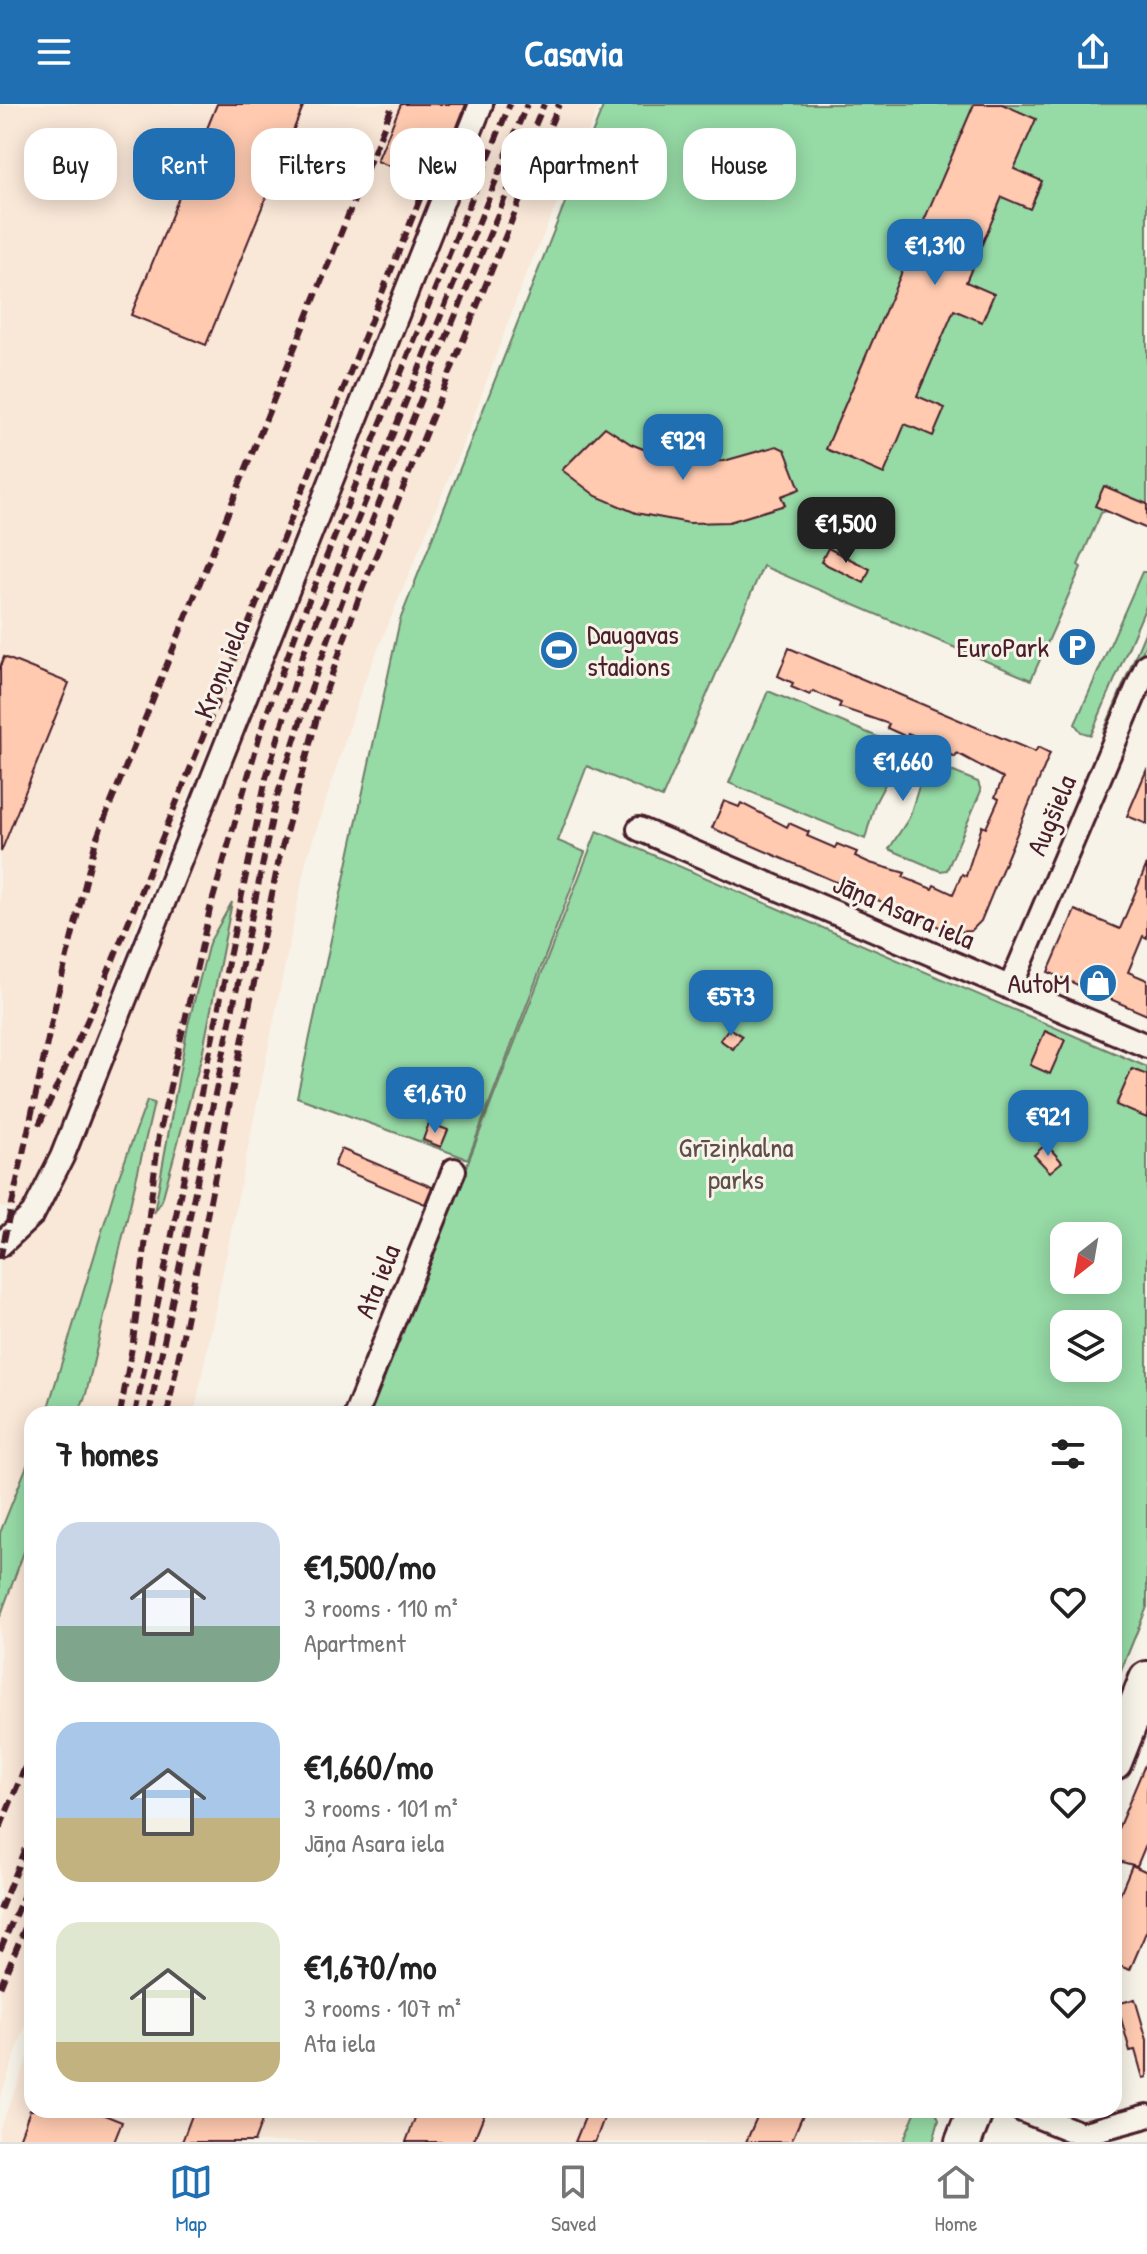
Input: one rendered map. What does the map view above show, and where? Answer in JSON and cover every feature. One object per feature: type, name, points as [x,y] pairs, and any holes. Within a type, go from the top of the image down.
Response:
[{"type":"main road","points":[[1122,1742],[1147,1679]]},
{"type":"main road","points":[[963,2142],[973,2118]]},
{"type":"street","name":"Kroņu iela","points":[[0,1245],[33,1214],[62,1157],[138,957],[481,104]]},
{"type":"street","name":"Augšiela","points":[[1010,988],[1147,665]]},
{"type":"street","name":"Jāņa Asara iela","points":[[639,829],[1147,1046]]},
{"type":"street","name":"Ata iela","points":[[359,1406],[454,1170]]},
{"type":"street","points":[[1039,2118],[1082,2138],[1147,2116]]},
{"type":"shaded area","points":[[0,104],[468,104],[458,128],[390,128],[390,200],[429,200],[143,906],[51,1153],[20,1211],[0,1207]]},
{"type":"shaded area","points":[[492,104],[600,104],[590,128],[501,128],[501,200],[558,200],[522,284],[469,429],[363,685],[306,861],[196,1406],[24,1406],[24,2030],[0,2098],[0,1260],[36,1229],[70,1159],[454,200],[485,200],[485,128],[482,128]]},
{"type":"shaded area","points":[[24,2067],[24,2118],[913,2118],[903,2142],[0,2142],[0,2128]]},
{"type":"green space","name":"Daugavas stadions","points":[[604,104],[1147,104],[1147,529],[1106,511],[1101,513],[1078,565],[1081,567],[1031,680],[763,566],[662,798],[587,766],[558,841],[585,852],[468,1159],[297,1097],[400,620],[566,200],[667,200],[667,128],[595,128]]},
{"type":"green space","points":[[1142,572],[1147,572],[1147,604],[1091,735],[1081,732],[1075,724]]},
{"type":"green space","points":[[1147,628],[1147,641],[1112,724],[1103,733]]},
{"type":"green space","points":[[768,691],[904,748],[875,803],[865,839],[729,783]]},
{"type":"green space","points":[[927,761],[978,782],[981,791],[947,870],[940,871],[889,849],[909,818]]},
{"type":"green space","name":"Grīziņkalna parks","points":[[597,831],[1147,1067],[1147,1607],[1122,1668],[1122,1406],[373,1406]]},
{"type":"green space","points":[[232,902],[202,1055],[162,1200],[154,1213],[188,1025],[209,943]]},
{"type":"green space","points":[[147,1101],[154,1103],[86,1394],[81,1406],[48,1406],[117,1182]]},
{"type":"green space","points":[[24,1473],[24,1552],[0,1617],[0,1533]]},
{"type":"green space","points":[[913,2118],[939,2118],[933,2142],[903,2142]]},
{"type":"building","points":[[217,104],[304,104],[294,128],[251,128],[251,200],[265,200],[206,345],[131,315],[178,200],[235,200],[235,128],[207,128]]},
{"type":"building","points":[[401,104],[466,104],[457,128],[391,128]]},
{"type":"building","points":[[974,104],[1002,104],[1036,119],[1014,169],[1042,181],[1030,209],[1002,197],[966,282],[994,294],[982,322],[954,310],[917,396],[945,408],[933,436],[905,424],[884,474],[826,449]]},
{"type":"building","points":[[390,130],[390,166],[377,161]]},
{"type":"building","points":[[605,427],[631,444],[668,459],[689,462],[724,461],[777,446],[785,450],[800,489],[781,496],[785,505],[729,522],[689,523],[636,513],[596,496],[562,470]]},
{"type":"building","points":[[1104,486],[1147,504],[1147,529],[1095,506]]},
{"type":"building","points":[[828,548],[870,569],[864,583],[821,562]]},
{"type":"building","points":[[789,648],[1035,752],[1038,747],[1050,753],[981,921],[971,931],[951,932],[712,828],[724,801],[739,807],[741,803],[787,827],[789,823],[809,832],[807,836],[835,848],[837,844],[857,852],[855,856],[870,863],[905,873],[903,877],[932,889],[934,885],[953,894],[962,874],[966,876],[982,826],[986,828],[999,799],[995,797],[1003,778],[957,753],[955,757],[936,748],[937,745],[887,728],[889,724],[839,707],[841,703],[813,691],[810,695],[791,687],[793,683],[778,676]]},
{"type":"building","points":[[4,657],[69,683],[1,852],[0,667]]},
{"type":"building","points":[[1147,769],[1147,824],[1127,816]]},
{"type":"building","points":[[1147,864],[1147,938],[1143,936],[1128,972],[1147,980],[1147,1015],[1048,972],[1075,910],[1120,929]]},
{"type":"building","points":[[729,1028],[742,1036],[733,1049],[720,1040]]},
{"type":"building","points":[[1045,1031],[1065,1040],[1050,1074],[1030,1065]]},
{"type":"building","points":[[1132,1069],[1147,1075],[1147,1118],[1116,1105]]},
{"type":"building","points":[[429,1123],[448,1130],[441,1147],[423,1140]]},
{"type":"building","points":[[1046,1144],[1062,1162],[1050,1172],[1034,1155]]},
{"type":"building","points":[[341,1149],[432,1187],[425,1204],[334,1166]]},
{"type":"building","points":[[1147,1760],[1147,1842],[1137,1866],[1122,1862],[1122,1819]]},
{"type":"building","points":[[1132,1865],[1147,1872],[1147,1930],[1130,1970],[1122,1967],[1122,1889]]},
{"type":"building","points":[[1135,1999],[1147,2040],[1147,2077],[1143,2078],[1135,2050],[1130,2051],[1122,2022],[1122,2003]]},
{"type":"building","points":[[27,2118],[112,2118],[122,2122],[114,2142],[18,2142]]},
{"type":"building","points":[[191,2118],[263,2118],[254,2142],[182,2142]]},
{"type":"building","points":[[415,2118],[483,2118],[473,2142],[406,2142]]},
{"type":"building","points":[[585,2118],[604,2118],[595,2142],[575,2142]]},
{"type":"building","points":[[756,2118],[802,2118],[791,2142],[746,2142]]},
{"type":"railway","points":[[0,1259],[58,993],[96,840],[393,104]]},
{"type":"railway","points":[[121,1406],[133,1342],[159,1135],[210,909],[263,724],[300,622],[510,104]]},
{"type":"railway","points":[[137,1406],[266,778],[304,652],[527,104]]},
{"type":"railway","points":[[151,1406],[275,804],[333,626],[366,538],[544,104]]},
{"type":"railway","points":[[169,1406],[279,859],[318,714],[359,597],[559,104]]},
{"type":"railway","points":[[39,1125],[98,997],[420,200]]},
{"type":"railway","points":[[0,1828],[24,1770]]},
{"type":"railway","points":[[0,1910],[24,1851]]},
{"type":"railway","points":[[0,1950],[24,1894]]},
{"type":"railway","points":[[0,1987],[24,1930]]},
{"type":"place","name":"EuroPark","points":[[1077,647]]},
{"type":"place","name":"Daugavas stadions","points":[[559,650]]},
{"type":"place","name":"AutoM","points":[[1098,983]]}]
